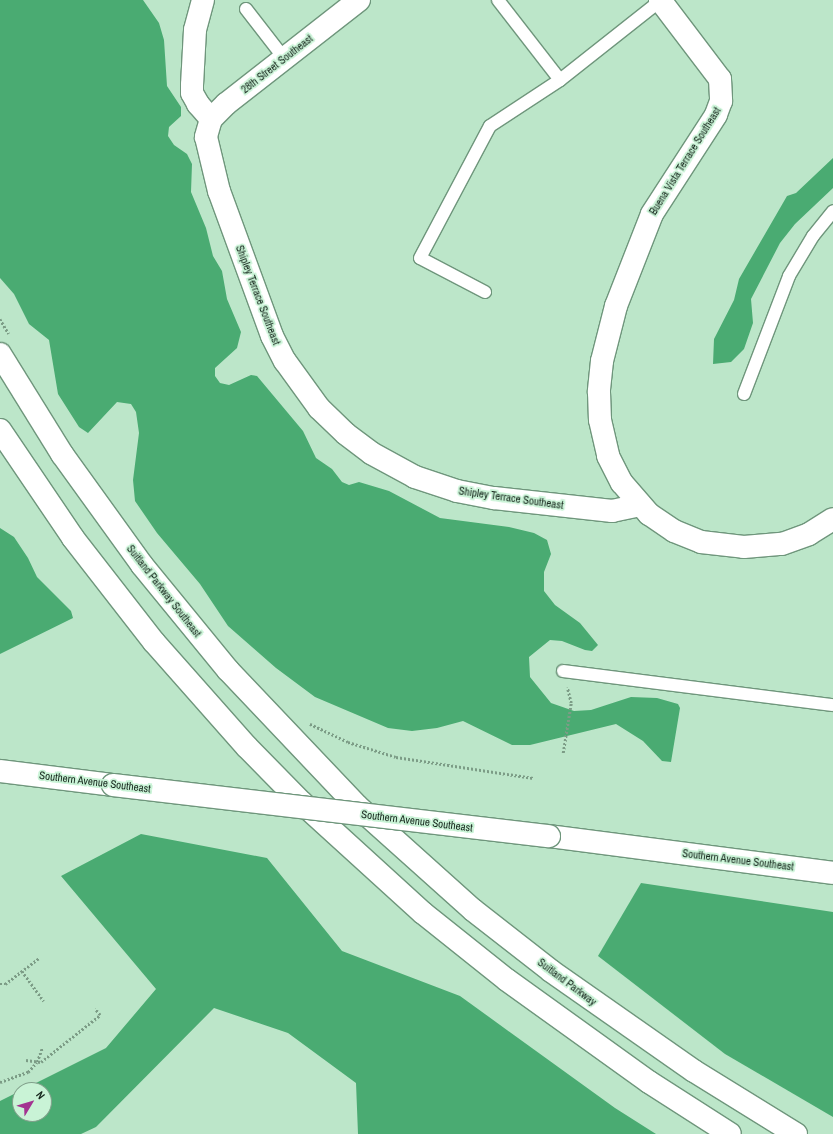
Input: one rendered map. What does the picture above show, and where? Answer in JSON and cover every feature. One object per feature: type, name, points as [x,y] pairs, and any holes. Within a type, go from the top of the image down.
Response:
[{"type":"main road","name":"Shipley Terrace Southeast","points":[[203,0],[195,30],[192,93],[208,128],[220,191],[272,336],[297,381],[319,408],[346,434],[406,473],[457,491],[494,498],[612,511],[640,505]]},
{"type":"main road","name":"28th Street Southeast","points":[[208,128],[226,104],[359,0]]},
{"type":"main road","name":"Buena Vista Terrace Southeast","points":[[660,0],[720,79],[722,92],[716,114],[674,177],[647,223],[616,306],[602,361],[599,392],[600,420],[605,445],[618,476],[640,505],[657,520],[683,535],[712,544],[737,547],[782,544],[810,534],[833,520]]},
{"type":"main road","name":"Suitland Parkway Southeast","points":[[0,354],[62,454],[151,576],[197,634],[258,704],[357,806]]},
{"type":"main road","points":[[0,430],[73,538],[154,642],[247,747],[301,802],[423,913],[507,980],[649,1082],[730,1134]]},
{"type":"main road","name":"Southern Avenue Southeast","points":[[0,771],[549,836],[833,873]]},
{"type":"main road","name":"Suitland Parkway","points":[[357,806],[455,894],[551,971],[694,1071],[796,1134]]},
{"type":"lane","points":[[498,0],[560,80]]},
{"type":"lane","points":[[485,292],[420,258],[490,126],[560,80],[660,0]]},
{"type":"lane","points":[[246,9],[284,58]]},
{"type":"lane","points":[[744,394],[789,276],[813,236],[833,211]]},
{"type":"lane","points":[[563,671],[833,705]]},
{"type":"path","points":[[563,671],[571,703],[563,753]]},
{"type":"path","points":[[308,722],[348,742],[396,756],[533,778]]},
{"type":"path","points":[[0,988],[39,958]]},
{"type":"path","points":[[22,971],[44,1001]]},
{"type":"path","points":[[0,984],[5,984]]},
{"type":"path","points":[[0,1082],[28,1072],[38,1062],[41,1062],[100,1015],[95,1009]]},
{"type":"path","points":[[38,1062],[42,1048]]},
{"type":"path","points":[[26,1060],[38,1062]]},
{"type":"green space","points":[[0,0],[143,0],[159,23],[164,40],[167,86],[181,107],[181,116],[169,127],[168,136],[174,145],[187,154],[192,164],[191,192],[206,228],[213,256],[222,271],[227,299],[241,332],[237,348],[215,368],[215,376],[220,383],[229,385],[251,375],[257,376],[303,431],[316,458],[332,469],[342,482],[349,485],[359,482],[389,491],[440,518],[509,527],[534,533],[547,540],[551,554],[544,572],[544,591],[555,605],[580,623],[598,645],[592,651],[585,650],[562,641],[550,640],[529,657],[530,677],[551,703],[574,711],[591,710],[631,697],[657,698],[678,704],[680,708],[671,762],[662,761],[643,741],[616,724],[530,745],[512,745],[463,721],[437,728],[412,731],[388,728],[315,697],[276,668],[228,626],[200,584],[157,533],[135,501],[133,480],[139,433],[136,412],[131,404],[117,402],[88,433],[79,427],[58,394],[49,340],[29,324],[14,294],[0,278]]},
{"type":"green space","points":[[833,158],[833,188],[795,224],[780,243],[751,299],[753,323],[744,349],[731,362],[713,364],[714,339],[734,300],[739,279],[787,196],[796,193]]},
{"type":"green space","points":[[0,528],[14,537],[28,558],[37,577],[71,611],[73,618],[0,654]]},
{"type":"green space","points":[[141,834],[267,858],[342,951],[460,996],[615,1108],[656,1134],[358,1134],[356,1083],[288,1033],[214,1008],[96,1127],[81,1134],[0,1134],[0,1101],[12,1095],[12,1122],[52,1122],[52,1082],[38,1082],[106,1048],[156,989],[61,876]]},
{"type":"green space","points":[[641,883],[833,912],[833,1117],[725,1054],[598,956]]}]
